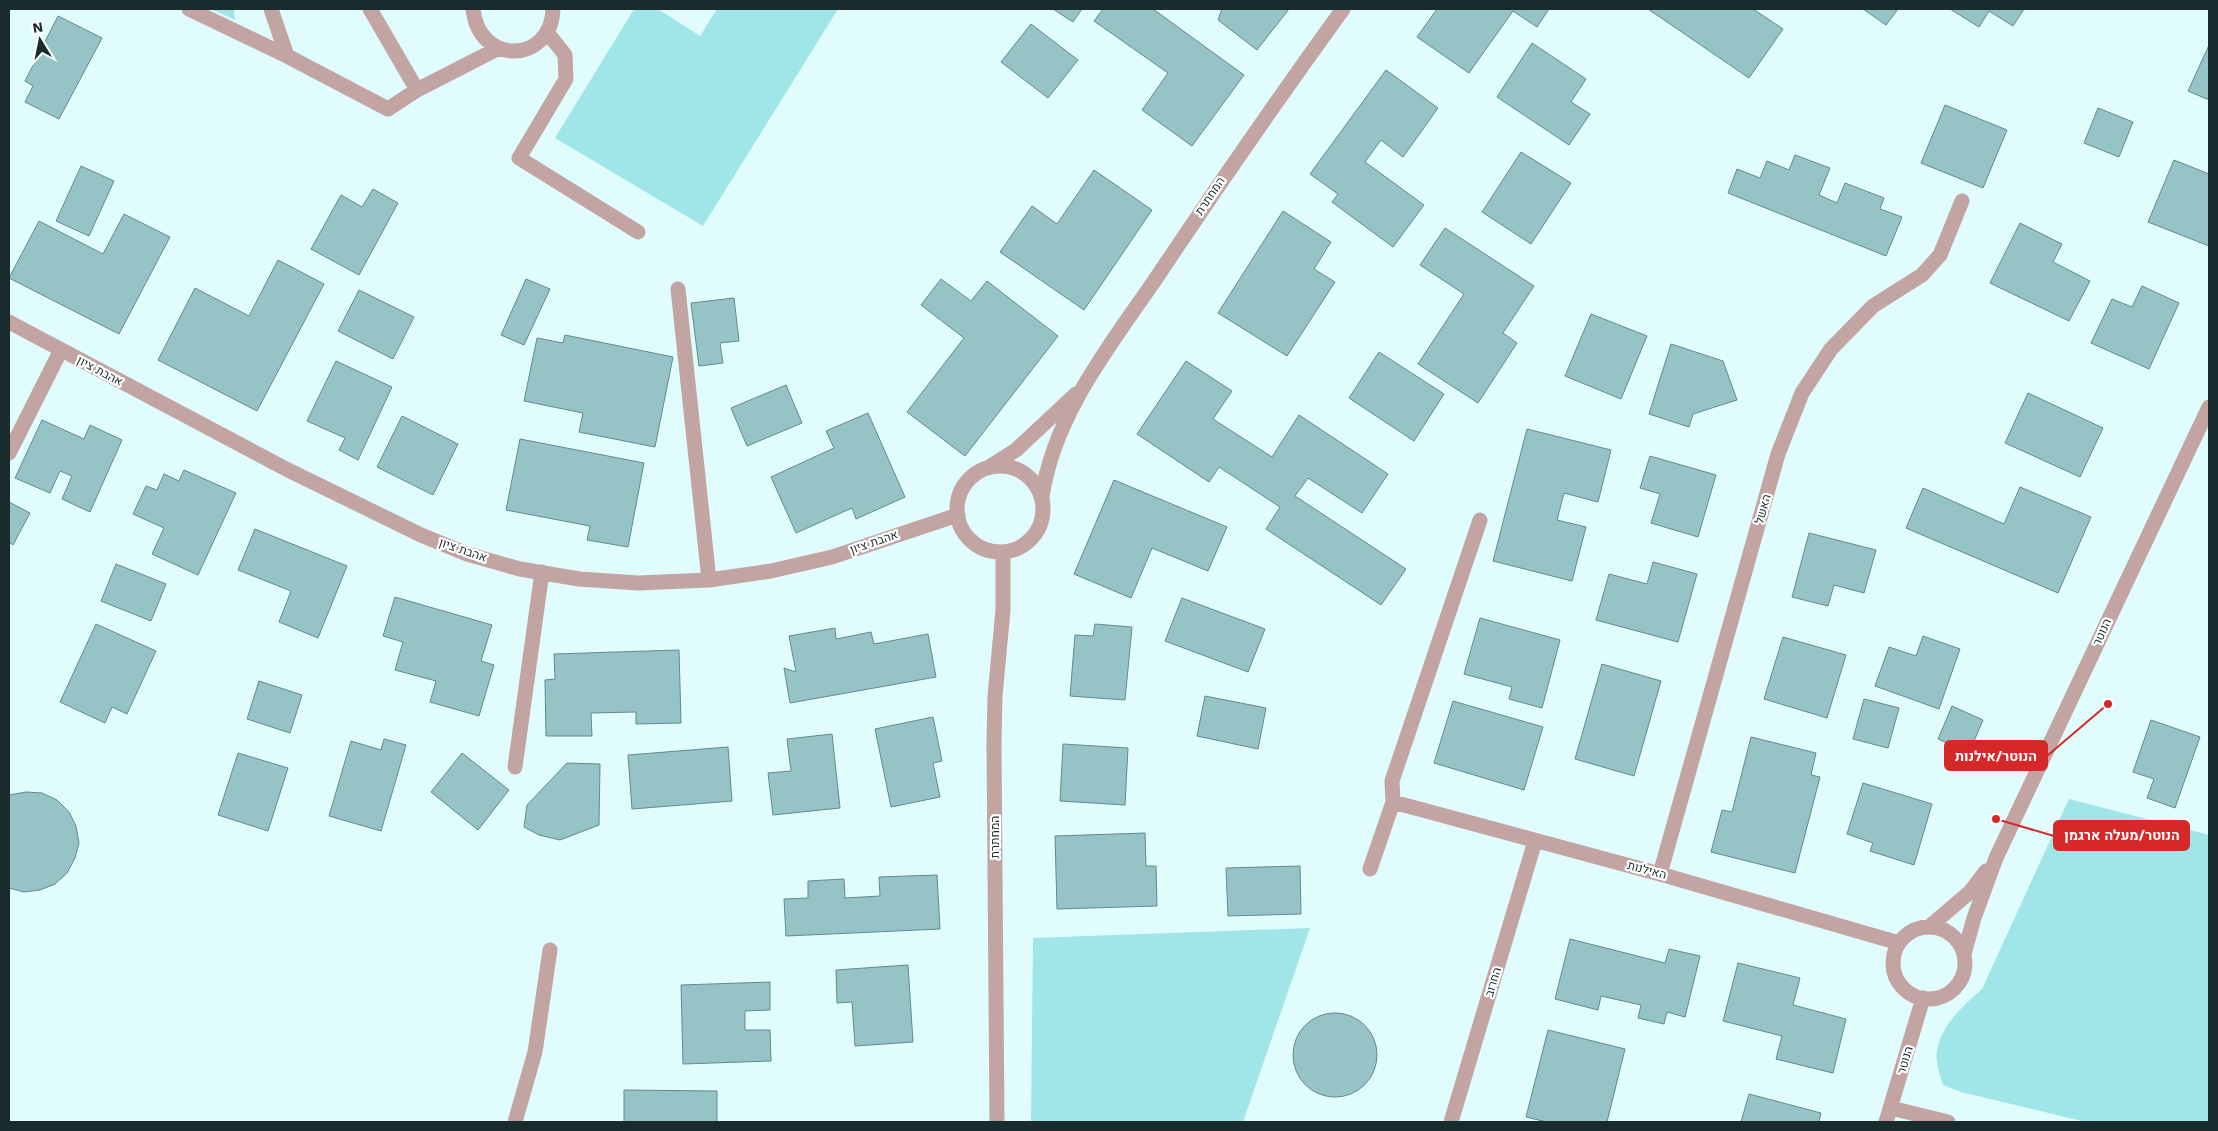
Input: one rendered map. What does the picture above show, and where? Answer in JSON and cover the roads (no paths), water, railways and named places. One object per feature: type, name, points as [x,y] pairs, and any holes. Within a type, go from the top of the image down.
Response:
[{"type":"street","points":[[189,9],[287,56],[388,109],[417,90],[499,48]]},
{"type":"street","points":[[270,9],[287,56]]},
{"type":"street","points":[[370,9],[417,90]]},
{"type":"street","points":[[464,9],[474,15],[480,33],[488,42],[499,48],[512,51],[526,49],[538,43],[547,32],[553,20],[553,9]]},
{"type":"street","name":"המחתרת","points":[[1042,497],[1045,472],[1083,387],[1232,164],[1343,9]]},
{"type":"street","points":[[547,32],[565,54],[566,79],[519,158],[638,232]]},
{"type":"street","name":"האשל","points":[[1660,874],[1778,454],[1802,393],[1831,349],[1873,306],[1922,275],[1940,255],[1962,202]]},
{"type":"street","points":[[678,288],[709,580]]},
{"type":"street","name":"אהבת ציון","points":[[9,322],[286,469],[421,535],[467,554],[520,569],[579,579],[638,582],[709,580],[771,571],[832,557],[958,515]]},
{"type":"street","points":[[9,453],[61,350]]},
{"type":"street","name":"המחתרת","points":[[988,468],[1016,450],[1083,387]]},
{"type":"street","name":"הנוטר","points":[[1964,954],[1974,918],[1996,858],[2209,407]]},
{"type":"street","points":[[1009,466],[1021,471],[1033,480],[1042,497],[1044,511],[1038,530],[1029,542],[1018,549],[1003,552],[991,551],[977,546],[965,535],[958,515],[959,496],[966,482],[974,474],[988,468],[1009,466]]},
{"type":"street","points":[[1370,869],[1393,802],[1392,781],[1480,520]]},
{"type":"street","name":"המחתרת","points":[[997,1122],[994,743],[995,696],[1003,610],[1003,552]]},
{"type":"street","points":[[515,767],[542,572]]},
{"type":"street","name":"האילנות","points":[[1393,802],[1660,874],[1899,943]]},
{"type":"street","name":"החרוב","points":[[1451,1122],[1535,841]]},
{"type":"street","name":"הנוטר","points":[[1929,927],[1970,892],[1996,858]]},
{"type":"street","points":[[1929,927],[1951,934],[1959,943],[1964,954],[1965,965],[1962,976],[1956,986],[1947,994],[1935,998],[1923,998],[1912,995],[1902,988],[1896,977],[1894,960],[1899,943],[1907,934],[1917,929],[1929,927]]},
{"type":"street","points":[[514,1122],[535,1052],[550,950]]},
{"type":"street","name":"הנוטר","points":[[1889,1115],[1923,998]]},
{"type":"street","points":[[1889,1115],[1948,1122]]},
{"type":"place","name":"הנוטר/אילנות","points":[[2108,704]]},
{"type":"place","name":"הנוטר/מעלה ארגמן","points":[[1996,819]]}]
